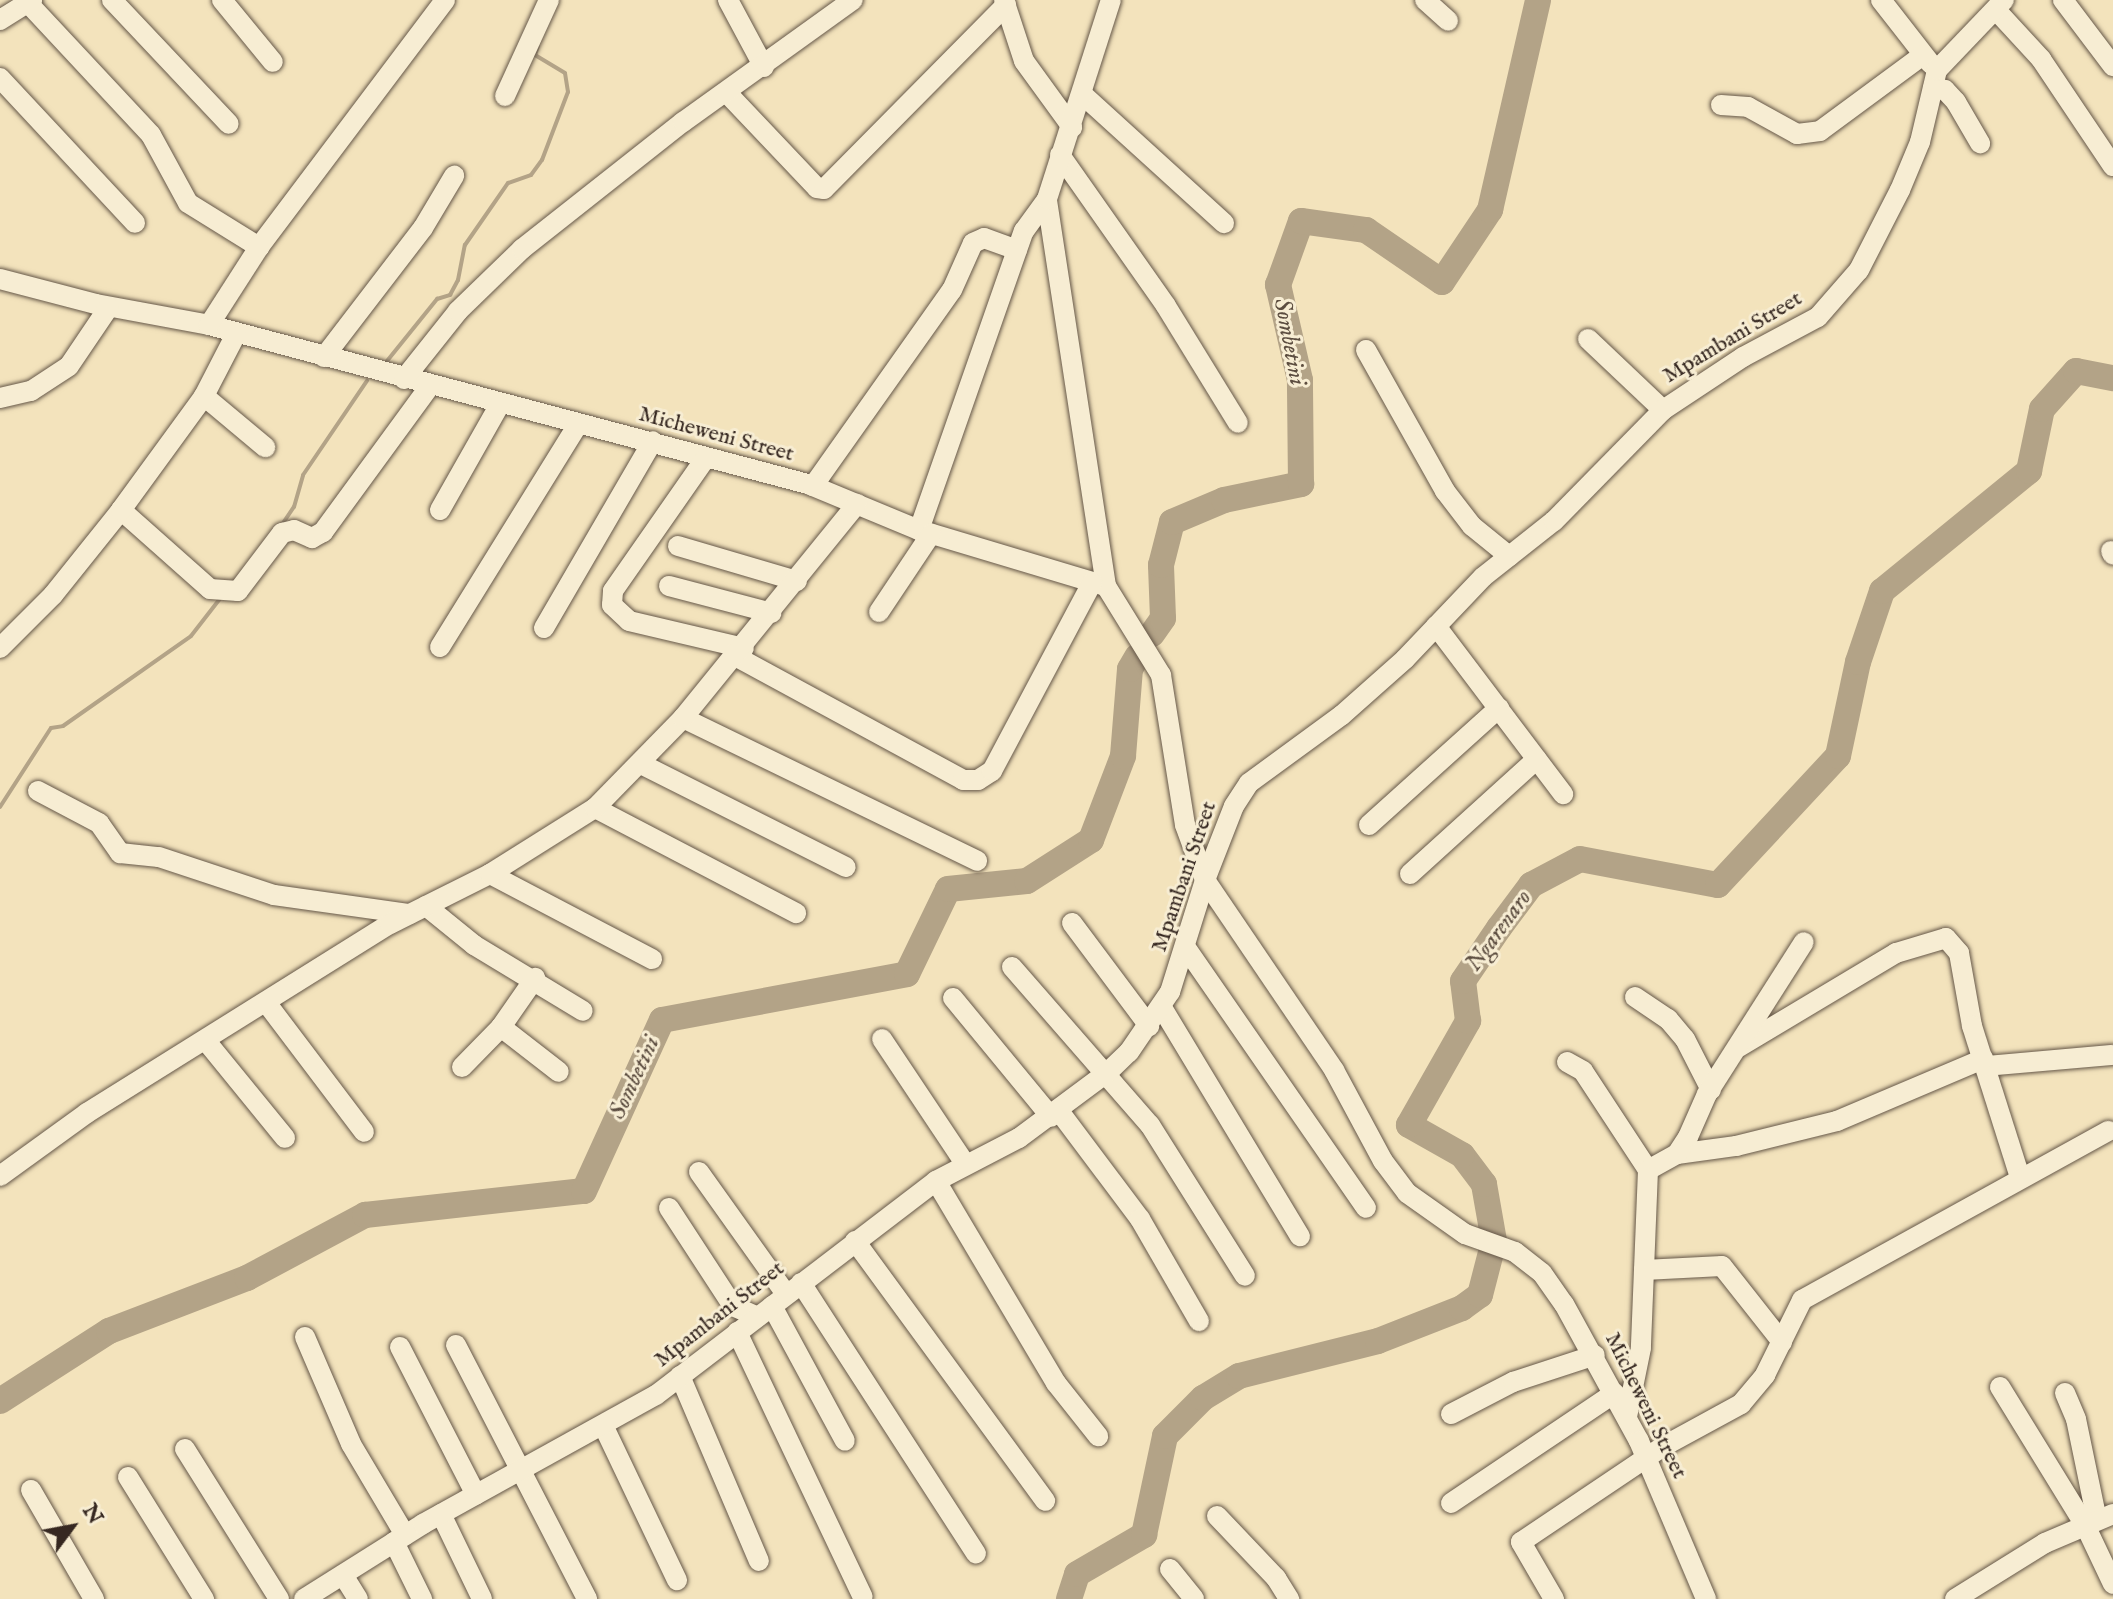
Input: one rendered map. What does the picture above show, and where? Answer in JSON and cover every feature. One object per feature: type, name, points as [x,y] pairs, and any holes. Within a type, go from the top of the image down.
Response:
[{"type":"street","points":[[112,0],[229,124]]},
{"type":"street","points":[[222,0],[273,62]]},
{"type":"street","points":[[209,325],[259,247],[445,0]]},
{"type":"street","points":[[505,96],[549,0]]},
{"type":"street","points":[[728,0],[764,67]]},
{"type":"street","points":[[404,379],[458,311],[522,249],[683,122],[764,67],[853,0]]},
{"type":"street","points":[[879,612],[925,532],[1017,250],[1047,199],[1111,0]]},
{"type":"street","points":[[1425,0],[1448,21]]},
{"type":"street","points":[[1881,0],[1956,102],[1980,143]]},
{"type":"street","points":[[2063,0],[2113,66]]},
{"type":"street","points":[[0,20],[30,2],[151,135],[188,203],[259,247]]},
{"type":"street","points":[[727,93],[817,188],[824,189],[1005,3],[1024,61],[1072,127]]},
{"type":"street","points":[[1721,105],[1748,107],[1797,134],[1820,131],[1931,71],[2000,5],[2041,59],[2113,166]]},
{"type":"street","name":"Mpambani Street","points":[[304,1599],[441,1514],[603,1425],[680,1376],[936,1181],[1055,1114],[1108,1072],[1149,1026],[1161,1006],[1186,948],[1205,880],[1234,806],[1249,783],[1342,715],[1509,556],[1554,521],[1663,410],[1743,357],[1818,317],[1842,291],[1871,250],[1900,190],[1920,142],[1931,71]]},
{"type":"street","points":[[0,78],[135,223]]},
{"type":"street","points":[[1082,94],[1224,223]]},
{"type":"street","points":[[1060,155],[1166,306],[1238,423]]},
{"type":"street","points":[[324,357],[423,228],[454,176]]},
{"type":"street","points":[[1047,199],[1099,584],[1161,675],[1185,825],[1205,880]]},
{"type":"street","points":[[813,486],[952,290],[973,243],[984,238],[1017,250]]},
{"type":"street","name":"Micheweni Street","points":[[0,279],[109,307],[209,325],[430,386],[653,441],[705,459],[813,486],[925,532],[1099,584]]},
{"type":"street","points":[[0,398],[31,391],[69,366],[109,307]]},
{"type":"street","points":[[0,648],[53,595],[121,510],[204,396],[236,334]]},
{"type":"street","points":[[1588,339],[1663,410]]},
{"type":"street","points":[[1366,350],[1451,500],[1487,541],[1509,556]]},
{"type":"street","points":[[121,510],[223,593],[244,587],[282,533],[294,530],[312,538],[323,532],[430,386]]},
{"type":"street","points":[[204,396],[265,447]]},
{"type":"street","points":[[440,510],[500,404]]},
{"type":"street","points":[[440,647],[578,424]]},
{"type":"street","points":[[544,628],[653,441]]},
{"type":"street","points":[[705,459],[613,591],[612,605],[629,621],[739,652],[963,780],[978,780],[992,771],[1099,584]]},
{"type":"street","points":[[0,1176],[87,1113],[268,1005],[418,910],[490,874],[595,808],[683,718],[772,613],[857,504]]},
{"type":"street","points":[[678,546],[797,581]]},
{"type":"street","points":[[669,586],[772,613]]},
{"type":"street","points":[[1436,626],[1563,794]]},
{"type":"street","points":[[1369,825],[1499,708]]},
{"type":"street","points":[[683,718],[977,861]]},
{"type":"street","points":[[1410,874],[1537,759]]},
{"type":"street","points":[[641,764],[846,867]]},
{"type":"street","points":[[38,791],[95,820],[120,853],[159,857],[274,895],[418,910],[535,978],[583,1011]]},
{"type":"street","points":[[595,808],[796,913]]},
{"type":"street","points":[[490,874],[652,959]]},
{"type":"street","name":"Micheweni Street","points":[[1205,880],[1334,1070],[1383,1161],[1407,1193],[1465,1234],[1515,1252],[1542,1273],[1595,1355],[1615,1393],[1647,1458],[1706,1599]]},
{"type":"street","points":[[1072,923],[1149,1026]]},
{"type":"street","points":[[1739,1047],[1896,953],[1946,938],[1959,953],[1966,1003],[2020,1177]]},
{"type":"street","points":[[1677,1154],[1711,1090],[1804,942]]},
{"type":"street","points":[[1186,948],[1366,1208]]},
{"type":"street","points":[[1012,967],[1108,1072],[1192,1187],[1245,1276]]},
{"type":"street","points":[[462,1067],[501,1027],[535,978]]},
{"type":"street","points":[[1635,997],[1668,1019],[1685,1039],[1711,1090]]},
{"type":"street","points":[[953,998],[1055,1114],[1140,1219],[1199,1321]]},
{"type":"street","points":[[268,1005],[364,1132]]},
{"type":"street","points":[[1161,1006],[1300,1236]]},
{"type":"street","points":[[501,1027],[559,1072]]},
{"type":"street","points":[[882,1039],[966,1165]]},
{"type":"street","points":[[206,1041],[285,1138]]},
{"type":"street","points":[[1648,1170],[1677,1154],[1747,1144],[1837,1121],[1985,1062],[2113,1055]]},
{"type":"street","points":[[1567,1062],[1583,1071],[1648,1170],[1641,1348],[1627,1417]]},
{"type":"street","points":[[1554,1599],[1521,1542],[1647,1458],[1741,1404],[1765,1375],[1802,1300],[2108,1131]]},
{"type":"street","points":[[699,1172],[779,1300],[976,1553]]},
{"type":"street","points":[[936,1181],[1056,1383],[1098,1436]]},
{"type":"street","points":[[669,1208],[733,1306],[779,1300]]},
{"type":"street","points":[[855,1241],[1045,1501]]},
{"type":"street","points":[[1644,1270],[1722,1266],[1782,1342]]},
{"type":"street","points":[[779,1300],[845,1441]]},
{"type":"street","points":[[737,1332],[863,1597]]},
{"type":"street","points":[[305,1337],[351,1444],[400,1539],[422,1599]]},
{"type":"street","points":[[456,1345],[587,1599]]},
{"type":"street","points":[[400,1347],[476,1495]]},
{"type":"street","points":[[1451,1414],[1513,1382],[1595,1355]]},
{"type":"street","points":[[680,1376],[759,1561]]},
{"type":"street","points":[[2000,1387],[2098,1520]]},
{"type":"street","points":[[1451,1503],[1615,1393]]},
{"type":"street","points":[[2065,1393],[2076,1419],[2113,1584]]},
{"type":"street","points":[[603,1425],[677,1580]]},
{"type":"street","points":[[185,1449],[279,1599]]},
{"type":"street","points":[[128,1477],[204,1599]]},
{"type":"street","points":[[31,1490],[94,1599]]},
{"type":"street","points":[[441,1514],[482,1599]]},
{"type":"street","points":[[1217,1516],[1276,1578],[1289,1599]]},
{"type":"street","points":[[1955,1599],[1987,1591],[2023,1555],[2098,1520]]},
{"type":"street","points":[[1170,1569],[1194,1599]]},
{"type":"street","points":[[343,1575],[358,1599]]},
{"type":"waterway","name":"Sombetini","points":[[1152,634],[1163,618],[1161,565],[1172,522],[1224,500],[1301,484],[1300,380],[1278,285],[1301,221],[1366,230],[1442,282],[1490,210],[1538,0]]},
{"type":"waterway","points":[[387,361],[437,299],[450,295],[458,280],[465,245],[508,183],[531,175],[542,160],[568,92],[565,73],[535,55],[538,46]]},
{"type":"waterway","name":"Ngarenaro","points":[[1069,1599],[1077,1574],[1144,1535],[1165,1436],[1203,1398],[1239,1376],[1378,1341],[1462,1308],[1480,1295],[1494,1241],[1484,1184],[1462,1155],[1409,1125],[1468,1021],[1463,981],[1499,928],[1531,885],[1580,859],[1718,885],[1838,756],[1858,662],[1882,591],[2029,471],[2042,409],[2076,371],[2113,378]]},
{"type":"waterway","points":[[281,526],[294,507],[303,475],[367,381]]},
{"type":"waterway","points":[[0,807],[51,728],[63,726],[191,636],[222,596]]},
{"type":"waterway","name":"Sombetini","points":[[0,1401],[109,1331],[247,1278],[365,1215],[584,1191],[662,1020],[907,974],[948,889],[1027,881],[1091,840],[1123,756],[1130,669],[1137,657]]}]
